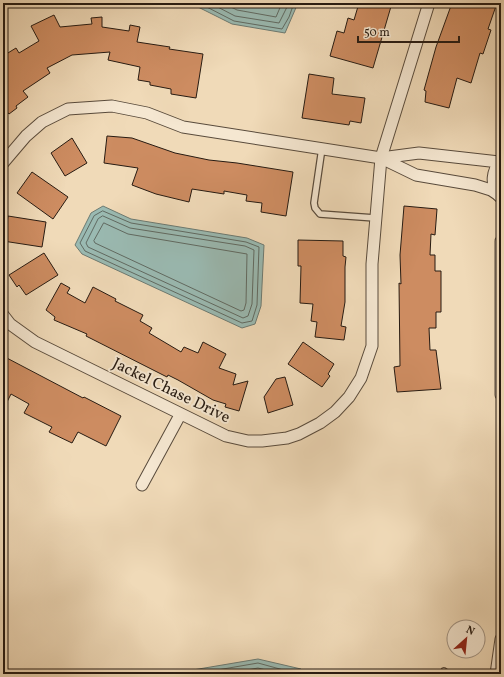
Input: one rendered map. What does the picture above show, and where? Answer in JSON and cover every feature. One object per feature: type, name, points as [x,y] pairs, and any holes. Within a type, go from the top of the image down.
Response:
[{"type":"street","name":"Jackel Chase Drive","points":[[3,314],[10,324],[35,342],[180,415],[226,436],[262,441],[287,438],[299,434],[327,418],[343,404],[361,378],[372,346],[372,264],[381,158],[429,3]]},
{"type":"street","points":[[3,163],[26,136],[42,122],[68,110],[112,106],[147,113],[183,127],[381,158],[416,175],[491,190],[499,196]]},
{"type":"street","points":[[381,158],[419,153],[500,161],[493,174],[494,188],[499,196]]},
{"type":"street","points":[[501,241],[501,395]]},
{"type":"street","points":[[142,485],[180,415]]},
{"type":"street","points":[[496,674],[501,639]]},
{"type":"lane","points":[[322,148],[314,203],[315,208],[320,214],[375,218]]},
{"type":"water","points":[[190,3],[298,3],[285,33],[232,24]]},
{"type":"water","points":[[103,206],[131,219],[247,238],[264,245],[261,306],[255,324],[242,328],[82,254],[75,245],[91,213]]},
{"type":"water","points":[[258,659],[301,669],[303,674],[169,674]]},
{"type":"building","points":[[359,3],[392,3],[373,68],[330,56],[337,31],[344,33],[348,18],[354,20]]},
{"type":"building","points":[[452,3],[497,3],[488,29],[491,30],[483,54],[480,53],[471,83],[457,78],[449,108],[425,102],[426,91],[424,90],[436,47]]},
{"type":"building","points":[[54,15],[60,27],[92,24],[91,18],[102,17],[102,27],[129,31],[130,25],[140,27],[137,42],[203,54],[196,98],[171,94],[171,89],[150,85],[150,82],[138,80],[140,67],[108,60],[110,52],[72,55],[47,68],[50,73],[23,91],[28,97],[16,106],[17,108],[9,114],[3,107],[3,56],[16,48],[19,53],[39,41],[31,26]]},
{"type":"building","points":[[309,74],[334,78],[332,94],[365,98],[361,123],[350,121],[349,125],[302,118]]},
{"type":"building","points":[[107,136],[132,138],[175,153],[209,160],[293,172],[286,216],[261,212],[262,203],[246,201],[247,195],[224,191],[224,194],[192,189],[189,202],[156,194],[132,185],[138,168],[104,163]]},
{"type":"building","points":[[72,138],[87,163],[65,176],[51,153]]},
{"type":"building","points":[[32,172],[68,197],[53,219],[17,193]]},
{"type":"building","points":[[404,206],[437,209],[435,235],[431,234],[430,255],[435,255],[435,271],[441,271],[441,312],[436,312],[436,328],[429,328],[430,350],[436,350],[441,389],[397,392],[394,367],[400,366],[399,283],[401,284],[400,255]]},
{"type":"building","points":[[8,216],[46,222],[42,247],[3,241],[4,228],[6,229]]},
{"type":"building","points":[[298,240],[343,241],[343,256],[346,257],[345,302],[341,326],[346,327],[344,340],[315,337],[317,322],[311,321],[313,304],[300,303],[301,266],[298,266]]},
{"type":"building","points":[[44,253],[58,275],[26,295],[19,285],[17,287],[9,275]]},
{"type":"building","points":[[61,283],[70,288],[67,293],[85,303],[93,287],[116,299],[115,301],[143,315],[140,321],[152,328],[149,333],[181,352],[184,347],[198,353],[203,342],[226,354],[219,368],[236,374],[233,385],[248,381],[239,411],[225,407],[226,404],[213,400],[178,380],[168,375],[167,377],[86,336],[87,334],[54,320],[55,317],[46,310]]},
{"type":"building","points":[[303,342],[334,364],[328,374],[330,376],[322,387],[288,364]]},
{"type":"building","points":[[3,356],[121,416],[106,446],[78,432],[72,443],[49,432],[52,427],[24,413],[29,404],[11,394],[3,410]]},
{"type":"building","points":[[285,377],[293,405],[268,413],[264,397],[276,379]]}]
